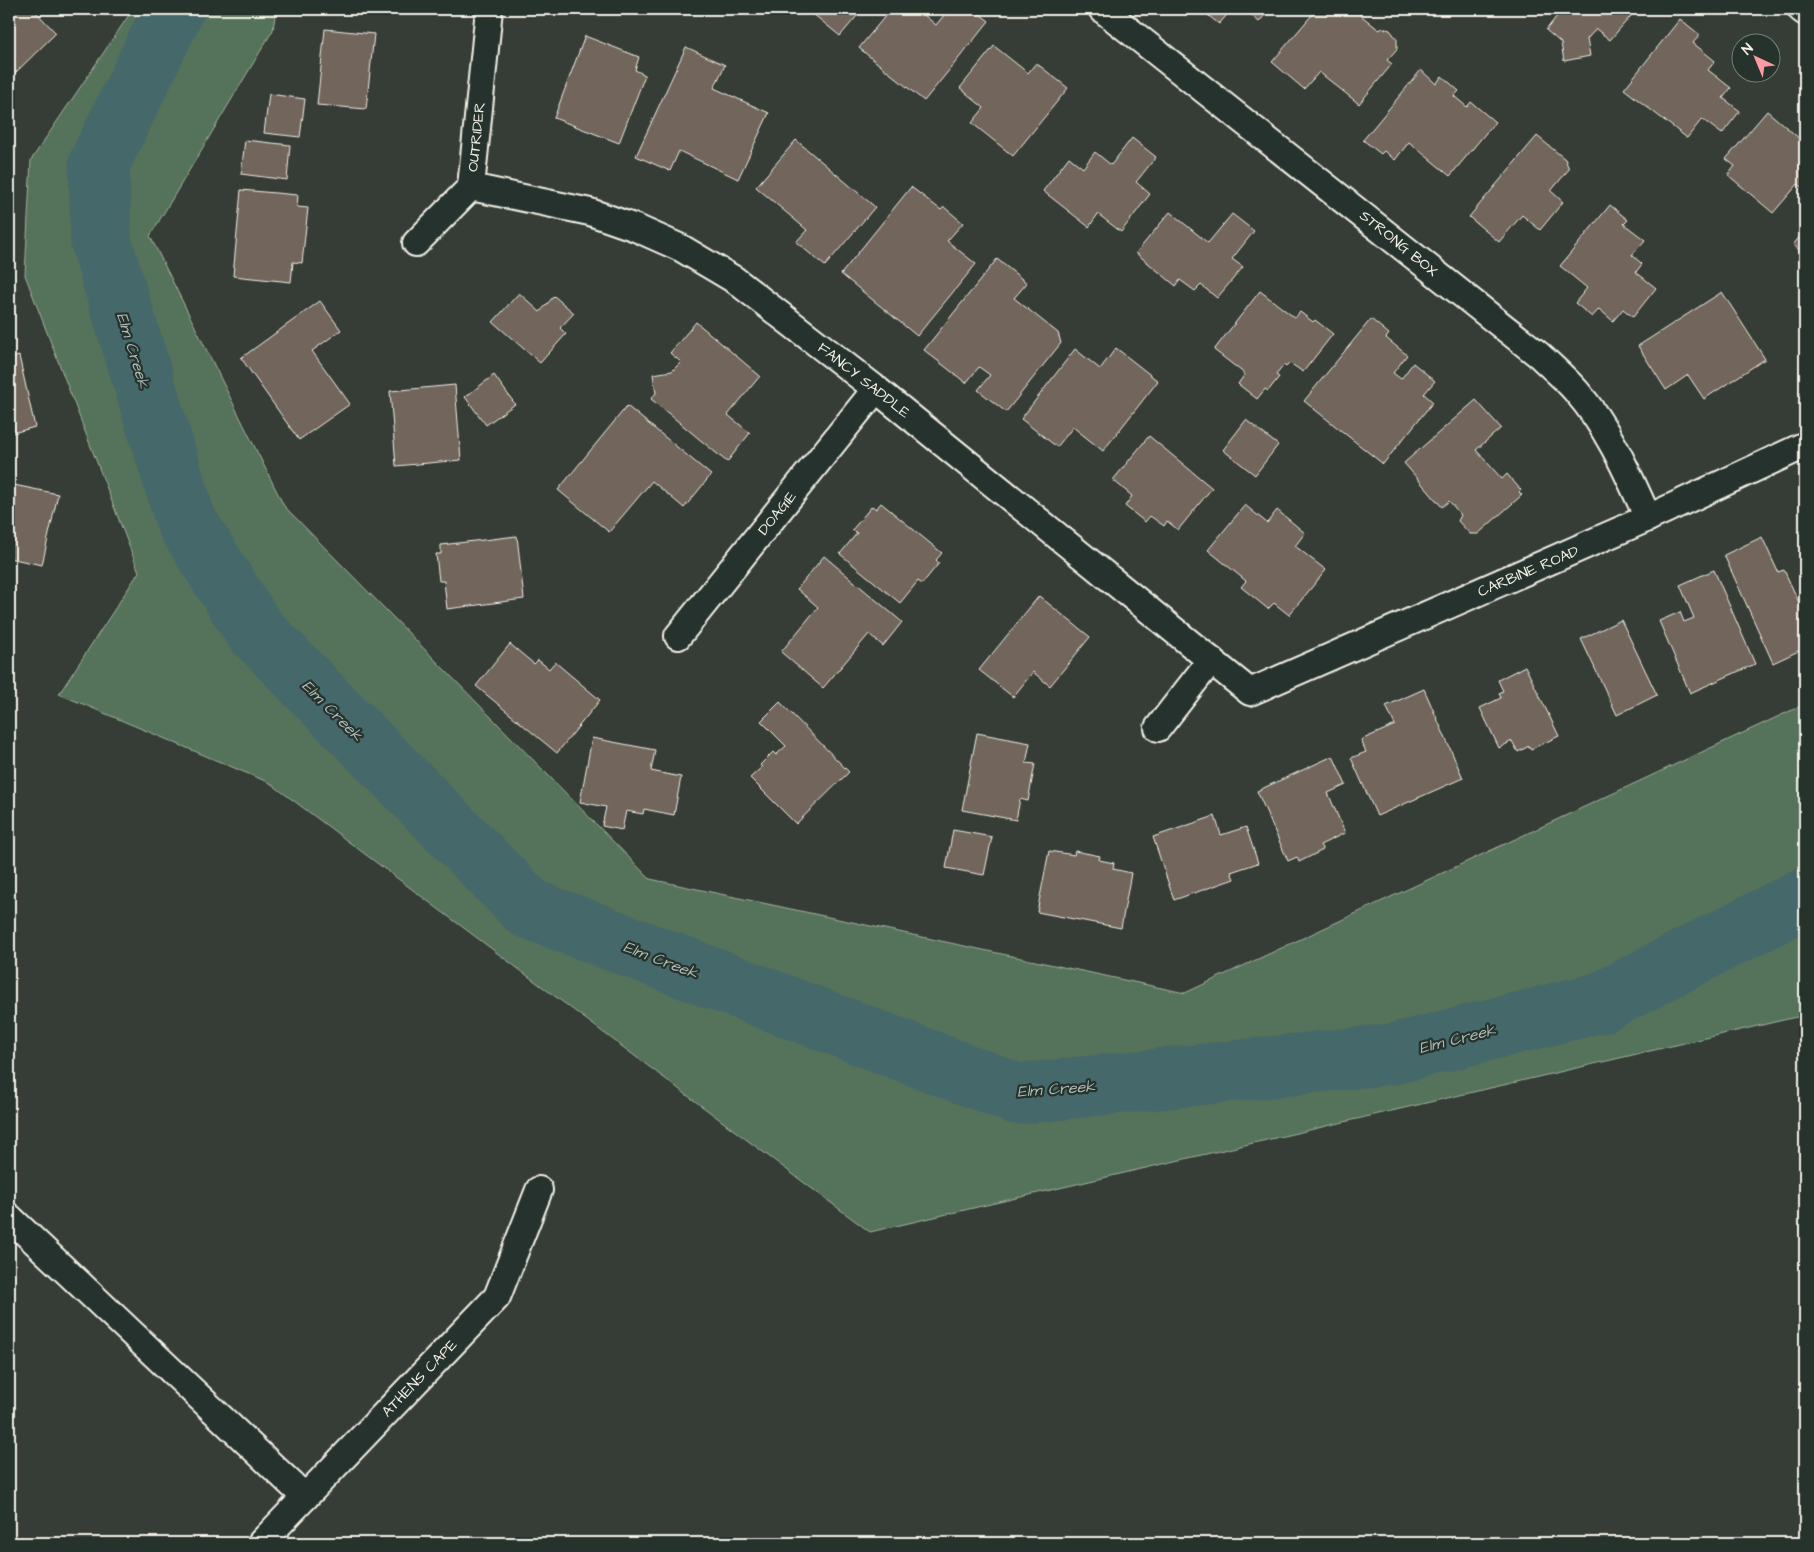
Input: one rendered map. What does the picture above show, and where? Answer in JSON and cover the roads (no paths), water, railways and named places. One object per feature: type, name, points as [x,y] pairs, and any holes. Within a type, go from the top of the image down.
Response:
[{"type":"street","name":"OUTRIDER","points":[[416,243],[471,187],[489,9]]},
{"type":"street","name":"STRONG BOX","points":[[1102,9],[1539,355],[1576,391],[1596,416],[1614,443],[1648,518]]},
{"type":"street","points":[[1801,9],[1805,12]]},
{"type":"street","name":"FANCY SADDLE","points":[[471,187],[590,212],[636,228],[681,248],[735,280],[876,389],[1250,692]]},
{"type":"street","name":"DOAGIE","points":[[678,636],[876,389]]},
{"type":"street","name":"CARBINE ROAD","points":[[1250,692],[1648,518],[1805,446]]},
{"type":"street","points":[[1158,728],[1211,660]]},
{"type":"street","name":"ATHENS CAPE","points":[[261,1543],[497,1297],[539,1190]]},
{"type":"street","points":[[9,1217],[305,1497]]},
{"type":"waterway","name":"Elm Creek","points":[[174,9],[99,164],[101,242],[186,521],[253,628],[528,908],[1017,1094],[1393,1054],[1602,1002],[1805,898]]}]
